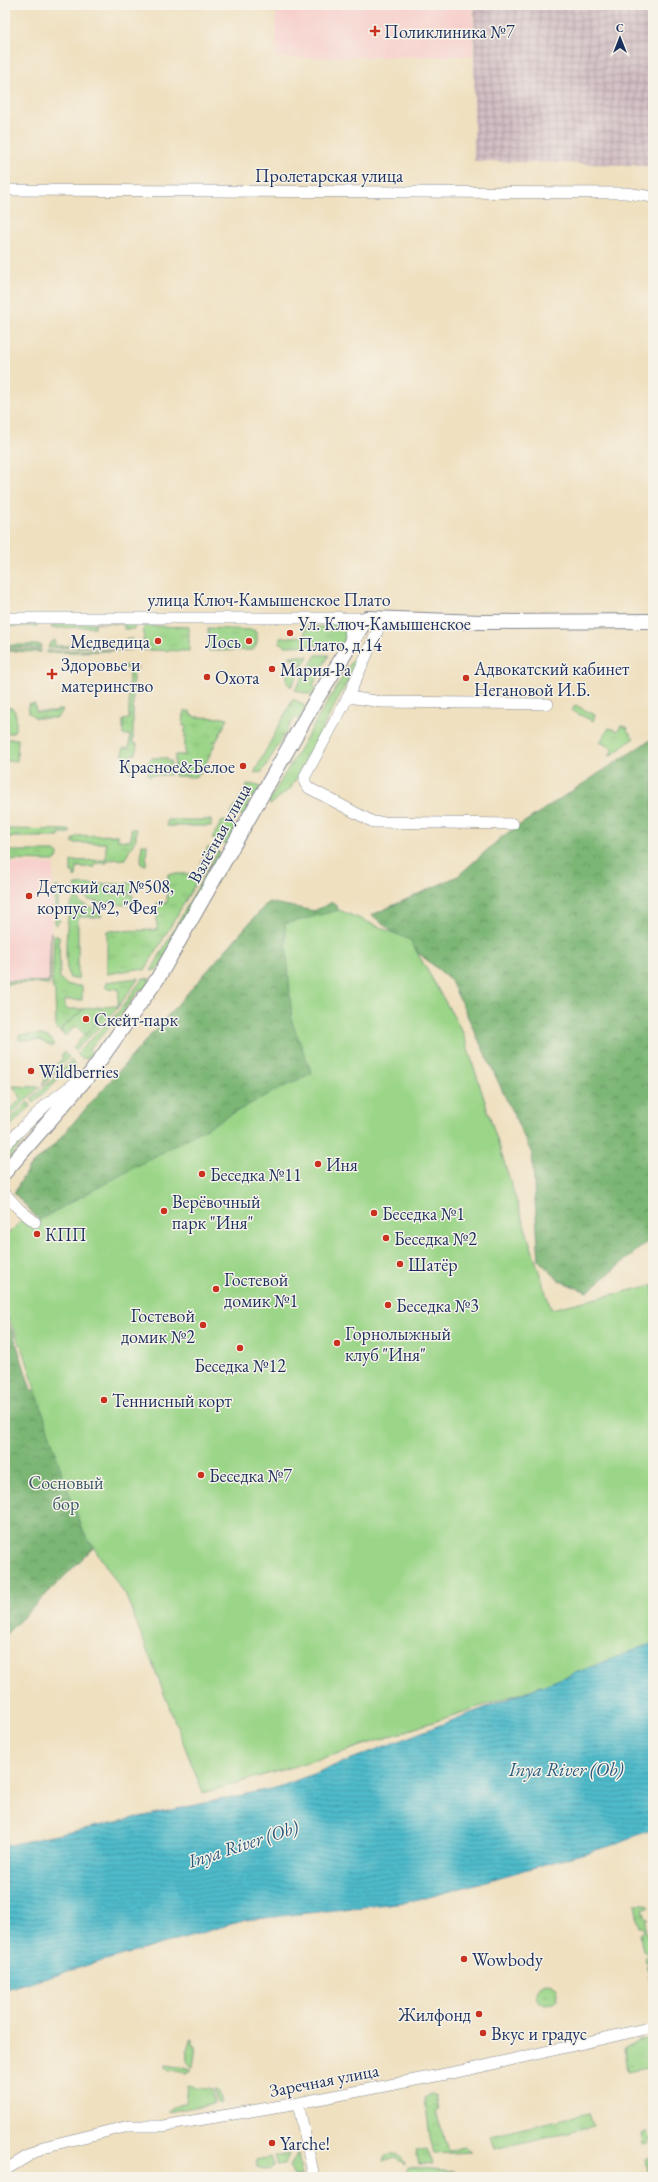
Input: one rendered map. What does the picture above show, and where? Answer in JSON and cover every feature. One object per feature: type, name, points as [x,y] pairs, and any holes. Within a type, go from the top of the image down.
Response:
[{"type":"main road","name":"улица Ключ-Камышенское Плато","points":[[367,618],[482,622],[653,621]]},
{"type":"main road","name":"Взлётная улица","points":[[5,1172],[90,1074],[158,978],[245,823],[349,645],[367,618]]},
{"type":"street","name":"Пролетарская улица","points":[[5,190],[618,193],[653,197]]},
{"type":"street","points":[[338,617],[350,627],[351,637],[349,645]]},
{"type":"street","name":"улица Ключ-Камышенское Плато","points":[[5,618],[367,618]]},
{"type":"street","points":[[383,618],[348,697],[305,777],[305,783],[309,788],[373,822],[513,824]]},
{"type":"street","points":[[348,697],[382,702],[548,704]]},
{"type":"street","points":[[5,1145],[47,1104],[90,1074]]},
{"type":"street","points":[[5,1194],[20,1210],[35,1222]]},
{"type":"street","name":"Заречная улица","points":[[5,2170],[43,2147],[128,2126],[164,2126],[298,2104],[471,2069],[653,2027]]},
{"type":"street","points":[[298,2104],[314,2177]]},
{"type":"shaded area","name":"Поликлиника №7","points":[[276,5],[473,5],[473,56],[276,58]]},
{"type":"shaded area","points":[[474,5],[653,5],[653,191],[651,167],[633,165],[474,161]]},
{"type":"shaded area","name":"Детский сад №508, корпус №2, \"Фея\"","points":[[5,863],[54,864],[49,982],[5,981]]},
{"type":"green space","points":[[144,622],[151,623],[152,626],[189,627],[189,651],[143,650]]},
{"type":"green space","points":[[5,623],[37,623],[37,626],[5,626]]},
{"type":"green space","points":[[54,623],[95,623],[95,627],[51,628]]},
{"type":"green space","points":[[95,623],[133,623],[135,625],[134,629],[124,629],[124,624]]},
{"type":"green space","points":[[330,623],[339,624],[346,631],[343,645],[285,646],[280,643],[280,638],[304,636],[306,627],[330,627]]},
{"type":"green space","points":[[208,628],[254,630],[257,635],[257,642],[253,650],[209,651]]},
{"type":"green space","points":[[369,635],[372,635],[291,788],[270,805],[269,801],[363,642]]},
{"type":"green space","points":[[125,639],[133,639],[134,646],[48,648],[50,643],[55,640],[55,646],[125,644]]},
{"type":"green space","points":[[5,645],[41,645],[41,648],[5,647]]},
{"type":"green space","points":[[5,649],[41,650],[41,652],[5,651]]},
{"type":"green space","points":[[134,649],[130,650],[47,653],[47,651]]},
{"type":"green space","points":[[316,655],[329,655],[313,685],[317,689],[311,695],[295,690]]},
{"type":"green space","points":[[290,656],[308,656],[301,669],[287,669],[288,660],[288,667],[301,667],[301,661],[294,660],[294,658],[290,658]]},
{"type":"green space","points":[[125,665],[137,666],[137,670],[133,670],[133,744],[137,744],[136,754],[132,754],[132,772],[129,772],[129,759],[126,760],[125,756],[123,756],[123,748],[129,748],[130,735],[123,735],[123,720],[129,719],[129,668],[123,668]]},
{"type":"green space","points":[[287,671],[300,671],[291,687],[287,683]]},
{"type":"green space","points":[[293,699],[303,704],[305,709],[300,720],[295,717],[262,772],[254,773]]},
{"type":"green space","points":[[28,704],[35,704],[36,712],[57,712],[57,710],[63,710],[57,718],[36,718],[29,713]]},
{"type":"green space","points":[[575,705],[595,715],[593,721],[572,711]]},
{"type":"green space","points":[[5,707],[12,708],[16,716],[16,724],[13,733],[5,733]]},
{"type":"green space","points":[[184,711],[190,711],[190,714],[195,717],[228,718],[216,742],[213,741],[215,744],[202,771],[195,777],[174,776],[175,755],[185,755],[185,730],[187,726],[183,726]]},
{"type":"green space","points":[[621,725],[628,728],[627,730],[634,738],[609,757],[613,749],[600,742],[609,728],[618,731]]},
{"type":"green space","points":[[653,738],[653,1237],[587,1292],[560,1281],[539,1261],[532,1154],[450,979],[372,915],[458,876],[503,836]]},
{"type":"green space","points":[[5,739],[18,739],[17,761],[5,761]]},
{"type":"green space","points":[[152,758],[167,758],[167,761],[171,761],[170,775],[151,775],[150,777],[148,775],[148,762]]},
{"type":"green space","points":[[248,784],[259,786],[260,798],[253,796],[247,808],[251,814],[230,816]]},
{"type":"green space","points":[[167,820],[211,820],[211,826],[167,826]]},
{"type":"green space","points":[[222,821],[232,822],[235,832],[228,843],[225,844],[212,838]]},
{"type":"green space","points":[[5,829],[70,830],[70,833],[59,833],[59,837],[5,837]]},
{"type":"green space","points":[[131,829],[136,829],[136,838],[125,859],[107,860],[107,863],[95,863],[95,867],[77,867],[76,877],[74,877],[74,872],[71,872],[71,861],[106,860],[106,843],[73,843],[73,839],[78,836],[118,835],[118,840],[131,841]]},
{"type":"green space","points":[[142,844],[147,844],[146,865],[141,864]]},
{"type":"green space","points":[[208,847],[215,850],[145,970],[136,969],[107,974],[107,931],[157,930],[157,903],[167,903],[168,874],[197,874]]},
{"type":"green space","points":[[5,851],[54,851],[58,854],[58,857],[54,861],[5,860]]},
{"type":"green space","points":[[218,851],[221,855],[158,969],[151,971]]},
{"type":"green space","points":[[133,883],[133,891],[129,892],[129,895],[133,895],[133,902],[128,905],[111,904],[111,901],[109,901],[109,904],[88,900],[75,888],[76,885]]},
{"type":"green space","points":[[55,887],[59,887],[57,917],[60,921],[56,925],[55,925]]},
{"type":"green space","points":[[76,897],[82,904],[102,913],[101,917],[78,917],[78,979],[70,978],[66,955],[69,909]]},
{"type":"green space","points":[[268,902],[314,911],[333,902],[359,938],[290,997],[312,1057],[312,1083],[41,1222],[14,1193],[29,1167],[51,1148]]},
{"type":"green space","name":"Горнолыжный клуб \"Иня\"","points":[[339,910],[410,940],[463,1033],[551,1309],[653,1285],[653,1649],[343,1752],[203,1793],[126,1596],[84,1533],[63,1477],[24,1352],[5,1312],[5,1237],[23,1219],[30,1225],[263,1097],[312,1073],[292,1022],[285,924]]},
{"type":"green space","points":[[51,932],[50,982],[48,985],[42,983],[5,984],[5,981],[49,982]]},
{"type":"green space","points":[[54,935],[59,937],[60,978],[67,985],[82,986],[82,1000],[65,1000],[65,1009],[84,1009],[61,1029],[63,1034],[56,1028],[55,992],[52,986]]},
{"type":"green space","points":[[139,978],[116,1010],[75,1051],[72,1048],[106,1013],[98,1007],[118,1006],[119,989],[106,988],[106,982]]},
{"type":"green space","points":[[143,978],[150,979],[149,990],[140,989],[122,1014],[89,1049],[93,1057],[80,1057],[77,1053],[120,1010]]},
{"type":"green space","name":"Скейт-парк","points":[[98,1007],[106,1013],[85,1035],[76,1026],[65,1036],[61,1029],[84,1009]]},
{"type":"green space","points":[[35,1034],[44,1036],[55,1045],[52,1046],[39,1040],[19,1040],[19,1035]]},
{"type":"green space","points":[[64,1052],[69,1057],[42,1086],[47,1074],[63,1058],[61,1056]]},
{"type":"green space","points":[[71,1060],[75,1066],[75,1072],[64,1073],[59,1078],[57,1076]]},
{"type":"green space","points":[[55,1077],[58,1079],[34,1103],[31,1099]]},
{"type":"green space","points":[[13,1086],[40,1087],[5,1120],[5,1109],[10,1109],[22,1099]]},
{"type":"green space","points":[[28,1102],[31,1106],[5,1131],[5,1124]]},
{"type":"green space","points":[[44,1107],[51,1108],[50,1110],[5,1163],[5,1152],[46,1114]]},
{"type":"green space","name":"Сосновый бор","points":[[5,1319],[13,1333],[31,1390],[39,1390],[95,1546],[5,1635]]},
{"type":"green space","points":[[635,1904],[647,1904],[650,1907],[643,1910],[646,1918],[648,1918],[645,1922],[653,1962],[646,1962],[645,1957],[649,1954],[643,1951],[640,1934],[645,1931],[643,1927],[639,1927]]},
{"type":"green space","points":[[653,1964],[653,1973],[648,1970],[647,1965]]},
{"type":"green space","points":[[653,1973],[653,1995],[649,1976]]},
{"type":"green space","points":[[547,1983],[555,1986],[558,1994],[555,2002],[547,2005],[539,2002],[536,1994],[539,1986]]},
{"type":"green space","points":[[190,2039],[193,2039],[193,2044],[196,2045],[193,2067],[188,2062],[187,2058],[187,2050]]},
{"type":"green space","points":[[653,2039],[653,2067],[627,2072],[624,2049],[638,2040]]},
{"type":"green space","points":[[166,2065],[192,2069],[186,2073],[165,2069]]},
{"type":"green space","points":[[188,2085],[212,2090],[214,2103],[168,2112],[173,2107],[186,2103]]},
{"type":"green space","points":[[214,2089],[219,2092],[222,2103],[217,2102]]},
{"type":"green space","points":[[431,2094],[435,2095],[438,2109],[436,2112],[448,2151],[464,2147],[472,2152],[434,2154],[430,2137],[425,2098]]},
{"type":"green space","points":[[589,2113],[593,2126],[494,2149],[490,2136]]},
{"type":"green space","points":[[646,2132],[650,2138],[648,2144],[643,2145],[642,2134]]},
{"type":"green space","points":[[427,2149],[433,2165],[419,2164],[416,2151]]},
{"type":"green space","points":[[289,2153],[285,2164],[277,2165],[274,2156]]},
{"type":"green space","points":[[296,2154],[298,2154],[302,2177],[294,2177],[289,2166]]},
{"type":"green space","points":[[389,2154],[399,2156],[405,2164],[395,2158],[384,2162],[386,2156]]},
{"type":"green space","points":[[270,2157],[274,2166],[269,2170],[257,2167],[256,2160]]},
{"type":"green space","points":[[652,2157],[653,2177],[649,2177],[646,2159]]},
{"type":"green space","points":[[408,2167],[455,2171],[441,2177],[398,2177],[405,2173]]},
{"type":"water","name":"Inya River (Ob)","points":[[653,1643],[653,1829],[610,1846],[415,1901],[246,1920],[5,1989],[5,1846],[279,1787]]},
{"type":"place","name":"Поликлиника №7","points":[[375,31]]},
{"type":"place","name":"Ул. Ключ-Камышенское Плато, д.14","points":[[290,633]]},
{"type":"place","name":"Медведица","points":[[158,641]]},
{"type":"place","name":"Лось","points":[[249,641]]},
{"type":"place","name":"Мария-Ра","points":[[272,669]]},
{"type":"place","name":"Здоровье и материнство","points":[[52,674]]},
{"type":"place","name":"Охота","points":[[207,677]]},
{"type":"place","name":"Адвокатский кабинет Негановой И.Б.","points":[[466,678]]},
{"type":"place","name":"Красное&Белое","points":[[243,766]]},
{"type":"place","name":"Детский сад №508, корпус №2, \"Фея\"","points":[[29,896]]},
{"type":"place","name":"Скейт-парк","points":[[86,1019]]},
{"type":"place","name":"Wildberries","points":[[31,1071]]},
{"type":"place","name":"Иня","points":[[318,1164]]},
{"type":"place","name":"Беседка №11","points":[[202,1174]]},
{"type":"place","name":"Верёвочный парк \"Иня\"","points":[[164,1211]]},
{"type":"place","name":"Беседка №1","points":[[374,1213]]},
{"type":"place","name":"КПП","points":[[37,1234]]},
{"type":"place","name":"Беседка №2","points":[[386,1238]]},
{"type":"place","name":"Шатёр","points":[[400,1264]]},
{"type":"place","name":"Гостевой домик №1","points":[[216,1289]]},
{"type":"place","name":"Беседка №3","points":[[388,1305]]},
{"type":"place","name":"Гостевой домик №2","points":[[203,1325]]},
{"type":"place","name":"Горнолыжный клуб \"Иня\"","points":[[337,1343]]},
{"type":"place","name":"Беседка №12","points":[[240,1348]]},
{"type":"place","name":"Теннисный корт","points":[[104,1400]]},
{"type":"place","name":"Беседка №7","points":[[201,1475]]},
{"type":"place","name":"Wowbody","points":[[464,1959]]},
{"type":"place","name":"Жилфонд","points":[[479,2014]]},
{"type":"place","name":"Вкус и градус","points":[[483,2033]]},
{"type":"place","name":"Yarche!","points":[[272,2143]]}]
